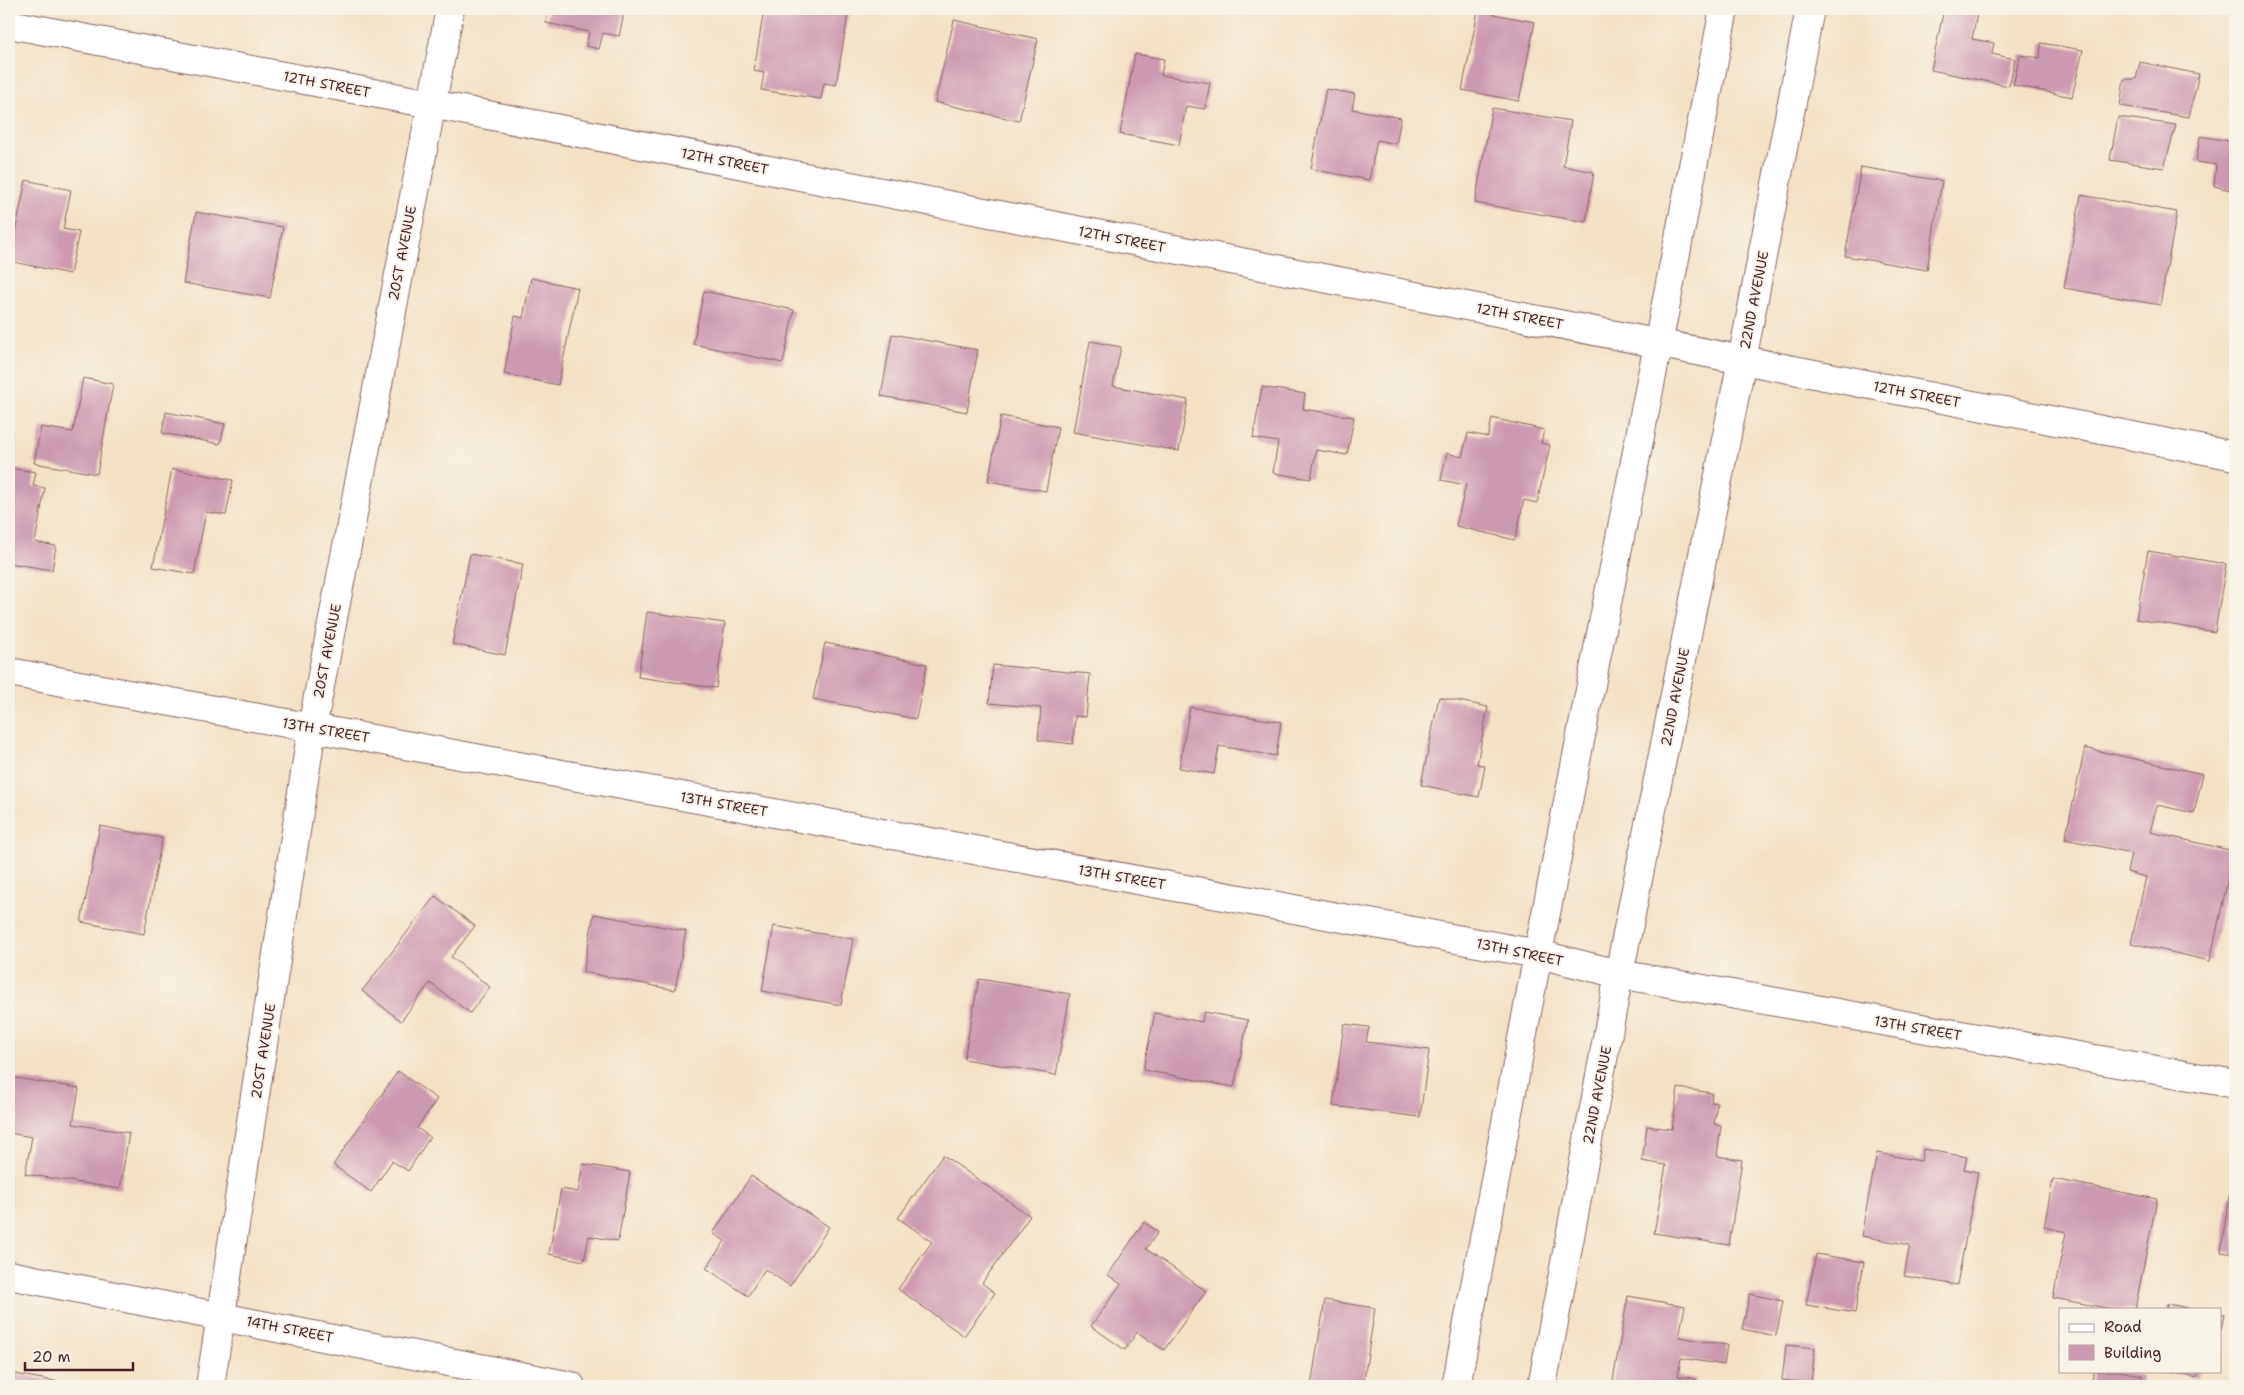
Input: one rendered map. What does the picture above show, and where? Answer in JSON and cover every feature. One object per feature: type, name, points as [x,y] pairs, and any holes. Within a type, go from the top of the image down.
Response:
[{"type":"street","name":"20ST AVENUE","points":[[210,1386],[223,1316],[312,728],[450,9]]},
{"type":"street","points":[[1456,1386],[1538,954],[1724,9]]},
{"type":"street","name":"22ND AVENUE","points":[[1542,1386],[1619,974],[1810,9]]},
{"type":"street","name":"12TH STREET","points":[[9,24],[431,104],[2235,456]]},
{"type":"street","name":"13TH STREET","points":[[9,672],[1538,954],[1619,974],[2235,1084]]},
{"type":"street","name":"14TH STREET","points":[[9,1275],[571,1386]]},
{"type":"building","points":[[549,9],[625,9],[619,36],[603,33],[599,49],[586,46],[589,32],[546,23]]},
{"type":"building","points":[[764,9],[849,9],[836,85],[824,83],[821,99],[761,90],[764,73],[754,71]]},
{"type":"building","points":[[1944,9],[1978,9],[1972,39],[1994,43],[1992,54],[2015,59],[2009,86],[1931,70]]},
{"type":"building","points":[[1478,11],[1535,22],[1519,101],[1462,90]]},
{"type":"building","points":[[954,20],[1038,39],[1019,121],[935,102]]},
{"type":"building","points":[[2041,43],[2083,50],[2072,97],[2013,85],[2020,55],[2040,58]]},
{"type":"building","points":[[1135,54],[1164,59],[1161,75],[1210,83],[1205,109],[1186,106],[1179,145],[1120,134]]},
{"type":"building","points":[[2140,62],[2199,74],[2189,117],[2120,106],[2124,79],[2136,79]]},
{"type":"building","points":[[1326,89],[1355,94],[1352,109],[1401,118],[1396,144],[1377,140],[1369,180],[1311,169]]},
{"type":"building","points":[[1492,108],[1571,121],[1563,166],[1594,172],[1586,222],[1475,203]]},
{"type":"building","points":[[2118,117],[2176,125],[2164,168],[2110,160]]},
{"type":"building","points":[[2200,136],[2235,142],[2235,191],[2214,186],[2216,165],[2196,162]]},
{"type":"building","points":[[1861,167],[1942,181],[1927,270],[1845,256]]},
{"type":"building","points":[[26,180],[71,190],[63,229],[79,232],[70,274],[9,261]]},
{"type":"building","points":[[2081,195],[2177,212],[2160,305],[2064,288]]},
{"type":"building","points":[[196,212],[283,227],[270,298],[183,283]]},
{"type":"building","points":[[531,278],[578,288],[558,385],[504,374],[515,316],[523,318]]},
{"type":"building","points":[[704,291],[794,310],[783,363],[693,344]]},
{"type":"building","points":[[892,334],[978,350],[967,412],[881,396]]},
{"type":"building","points":[[1090,341],[1121,347],[1113,386],[1188,400],[1179,451],[1073,432]]},
{"type":"building","points":[[83,378],[113,384],[97,474],[34,463],[41,427],[73,432]]},
{"type":"building","points":[[1262,387],[1305,394],[1303,409],[1354,417],[1347,455],[1316,450],[1311,479],[1273,473],[1278,442],[1253,438]]},
{"type":"building","points":[[166,412],[225,424],[220,444],[162,433]]},
{"type":"building","points":[[1001,416],[1058,427],[1046,491],[988,481]]},
{"type":"building","points":[[1492,418],[1544,430],[1541,443],[1550,445],[1537,503],[1524,500],[1515,540],[1456,526],[1466,485],[1441,480],[1447,453],[1462,457],[1468,433],[1488,437]]},
{"type":"building","points":[[9,468],[36,472],[33,486],[45,488],[35,542],[56,546],[52,570],[9,563]]},
{"type":"building","points":[[172,469],[233,480],[226,515],[206,512],[194,574],[153,567]]},
{"type":"building","points":[[2148,551],[2226,564],[2215,632],[2136,619]]},
{"type":"building","points":[[470,554],[523,564],[505,655],[452,644]]},
{"type":"building","points":[[647,612],[725,623],[716,688],[638,677]]},
{"type":"building","points":[[825,643],[927,664],[916,719],[813,699]]},
{"type":"building","points":[[993,665],[1090,674],[1086,717],[1075,716],[1073,744],[1038,740],[1041,708],[989,703]]},
{"type":"building","points":[[1439,697],[1488,707],[1477,764],[1485,766],[1479,797],[1421,785]]},
{"type":"building","points":[[1190,707],[1281,722],[1276,756],[1219,746],[1214,774],[1179,768]]},
{"type":"building","points":[[2085,748],[2203,774],[2194,813],[2157,805],[2150,832],[2234,851],[2210,961],[2131,943],[2146,877],[2127,872],[2131,853],[2065,839]]},
{"type":"building","points":[[100,826],[162,838],[144,934],[81,922]]},
{"type":"building","points":[[435,896],[475,926],[451,957],[490,987],[470,1013],[430,983],[401,1021],[362,991]]},
{"type":"building","points":[[594,914],[686,931],[675,990],[583,972]]},
{"type":"building","points":[[774,926],[853,939],[841,1005],[762,991]]},
{"type":"building","points":[[979,979],[1070,994],[1056,1075],[964,1059]]},
{"type":"building","points":[[1204,1012],[1248,1020],[1234,1087],[1143,1070],[1155,1013],[1202,1022]]},
{"type":"building","points":[[1344,1024],[1369,1027],[1366,1042],[1429,1050],[1420,1117],[1333,1106]]},
{"type":"building","points":[[398,1071],[437,1099],[417,1128],[430,1137],[408,1171],[392,1161],[371,1192],[333,1165]]},
{"type":"building","points":[[9,1077],[79,1088],[73,1124],[129,1133],[120,1189],[25,1174],[32,1137],[9,1133]]},
{"type":"building","points":[[1678,1088],[1712,1093],[1711,1102],[1717,1103],[1714,1124],[1721,1126],[1717,1156],[1742,1160],[1729,1245],[1654,1233],[1666,1165],[1642,1161],[1647,1126],[1672,1129]]},
{"type":"building","points":[[1923,1149],[1967,1157],[1964,1169],[1978,1172],[1957,1285],[1904,1276],[1910,1245],[1861,1236],[1877,1153],[1921,1161]]},
{"type":"building","points":[[943,1155],[1030,1216],[982,1283],[995,1293],[964,1336],[898,1289],[932,1242],[898,1218]]},
{"type":"building","points":[[583,1164],[630,1172],[618,1241],[589,1236],[584,1261],[549,1254],[561,1189],[578,1192]]},
{"type":"building","points":[[751,1176],[829,1227],[790,1286],[765,1269],[748,1296],[706,1268],[725,1241],[713,1233]]},
{"type":"building","points":[[2053,1179],[2157,1199],[2135,1308],[2107,1308],[2053,1298],[2066,1232],[2044,1227]]},
{"type":"building","points":[[2229,1196],[2235,1197],[2235,1254],[2221,1252]]},
{"type":"building","points":[[1144,1222],[1158,1232],[1146,1249],[1206,1291],[1164,1350],[1137,1332],[1125,1350],[1091,1326],[1121,1284],[1108,1275]]},
{"type":"building","points":[[1816,1254],[1864,1262],[1855,1313],[1806,1305]]},
{"type":"building","points":[[1750,1294],[1783,1301],[1776,1336],[1742,1329]]},
{"type":"building","points":[[1628,1296],[1685,1306],[1679,1337],[1727,1345],[1724,1365],[1681,1358],[1678,1376],[1696,1379],[1695,1386],[1612,1386]]},
{"type":"building","points":[[1325,1300],[1375,1308],[1363,1386],[1311,1386]]},
{"type":"building","points":[[2167,1304],[2188,1308],[2166,1308]]},
{"type":"building","points":[[1786,1345],[1815,1348],[1811,1383],[1782,1380]]},
{"type":"building","points":[[2094,1372],[2124,1372],[2142,1375],[2140,1386],[2091,1386]]},
{"type":"building","points":[[2171,1372],[2199,1372],[2197,1378]]},
{"type":"building","points":[[9,1373],[77,1385],[77,1386],[9,1386]]}]
